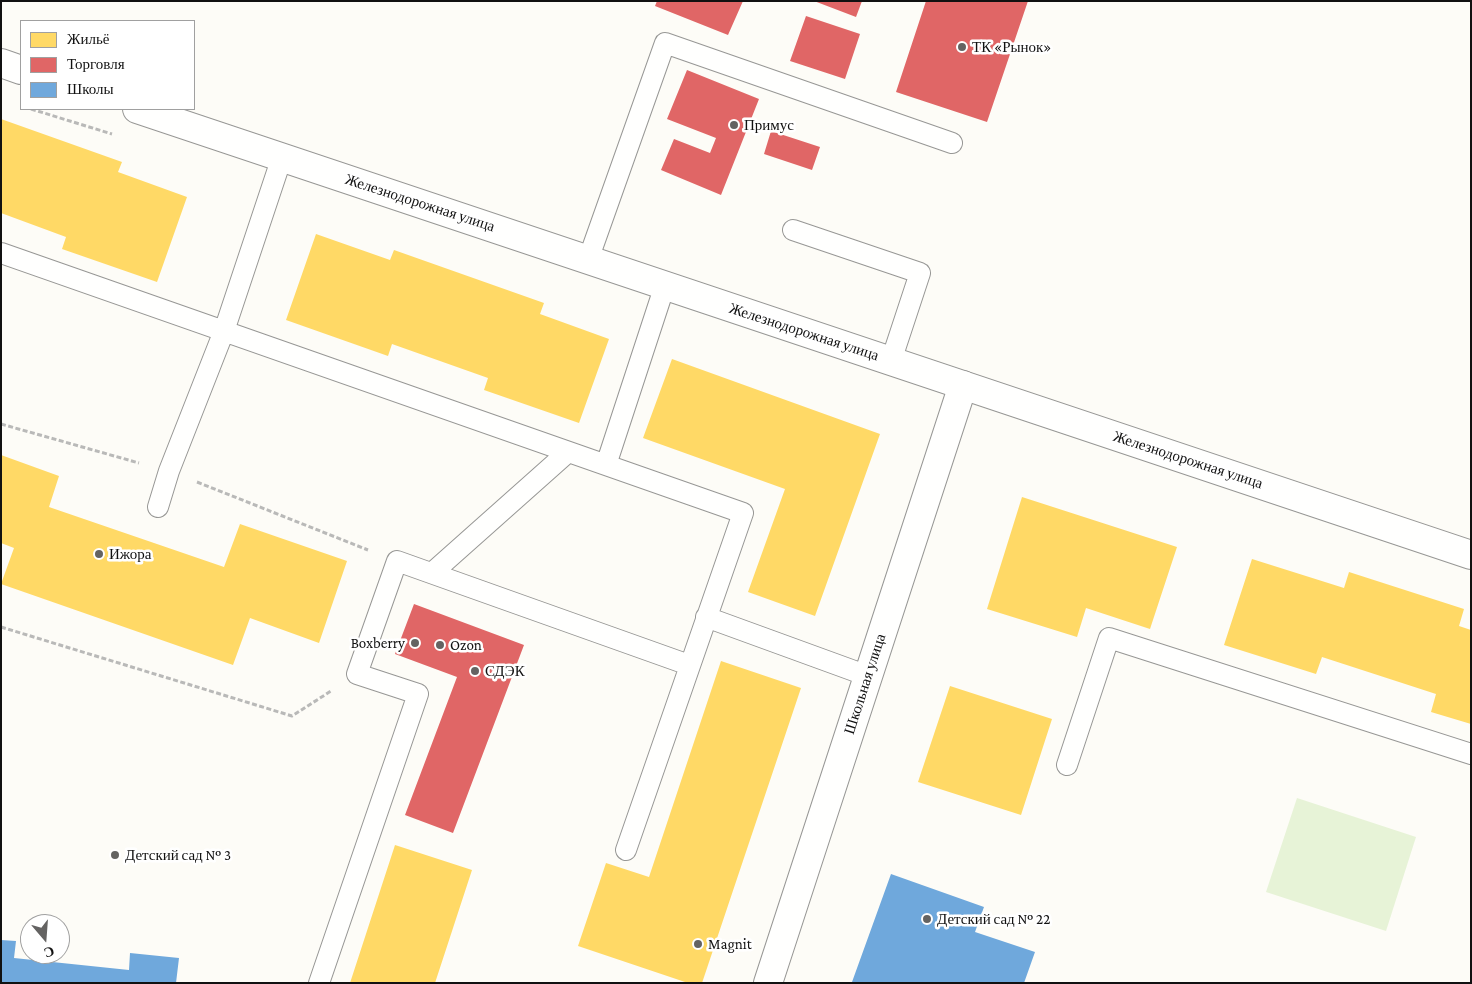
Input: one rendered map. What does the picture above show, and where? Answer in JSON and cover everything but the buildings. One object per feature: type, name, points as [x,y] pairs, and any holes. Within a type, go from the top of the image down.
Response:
[{"type":"street","points":[[1,64],[20,70]]},
{"type":"street","name":"Железнодорожная улица","points":[[140,110],[1471,555]]},
{"type":"street","name":"Школьная улица","points":[[768,983],[963,385]]},
{"type":"lane","points":[[588,260],[664,44],[952,143]]},
{"type":"lane","points":[[158,507],[169,471],[224,331],[282,157]]},
{"type":"lane","points":[[793,230],[920,273],[891,361]]},
{"type":"lane","points":[[1,253],[743,513],[626,850]]},
{"type":"lane","points":[[606,465],[665,285]]},
{"type":"lane","points":[[432,572],[568,452]]},
{"type":"lane","points":[[319,983],[418,694],[357,674],[397,561],[689,665]]},
{"type":"lane","points":[[706,617],[868,676]]},
{"type":"lane","points":[[1067,765],[1109,638],[1471,754]]},
{"type":"path","points":[[1,424],[169,471],[397,561]]},
{"type":"path","points":[[1,627],[292,716],[357,674]]},
{"type":"green space","points":[[1297,798],[1416,837],[1386,931],[1266,892]]},
{"type":"place","name":"ТК «Рынок»","points":[[962,47]]},
{"type":"place","name":"Примус","points":[[734,125]]},
{"type":"place","name":"Ижора","points":[[99,554]]},
{"type":"place","name":"Boxberry","points":[[415,643]]},
{"type":"place","name":"Ozon","points":[[440,645]]},
{"type":"place","name":"СДЭК","points":[[475,671]]},
{"type":"place","name":"Детский сад № 3","points":[[115,855]]},
{"type":"place","name":"Детский сад № 22","points":[[927,919]]},
{"type":"place","name":"Magnit","points":[[698,944]]}]
